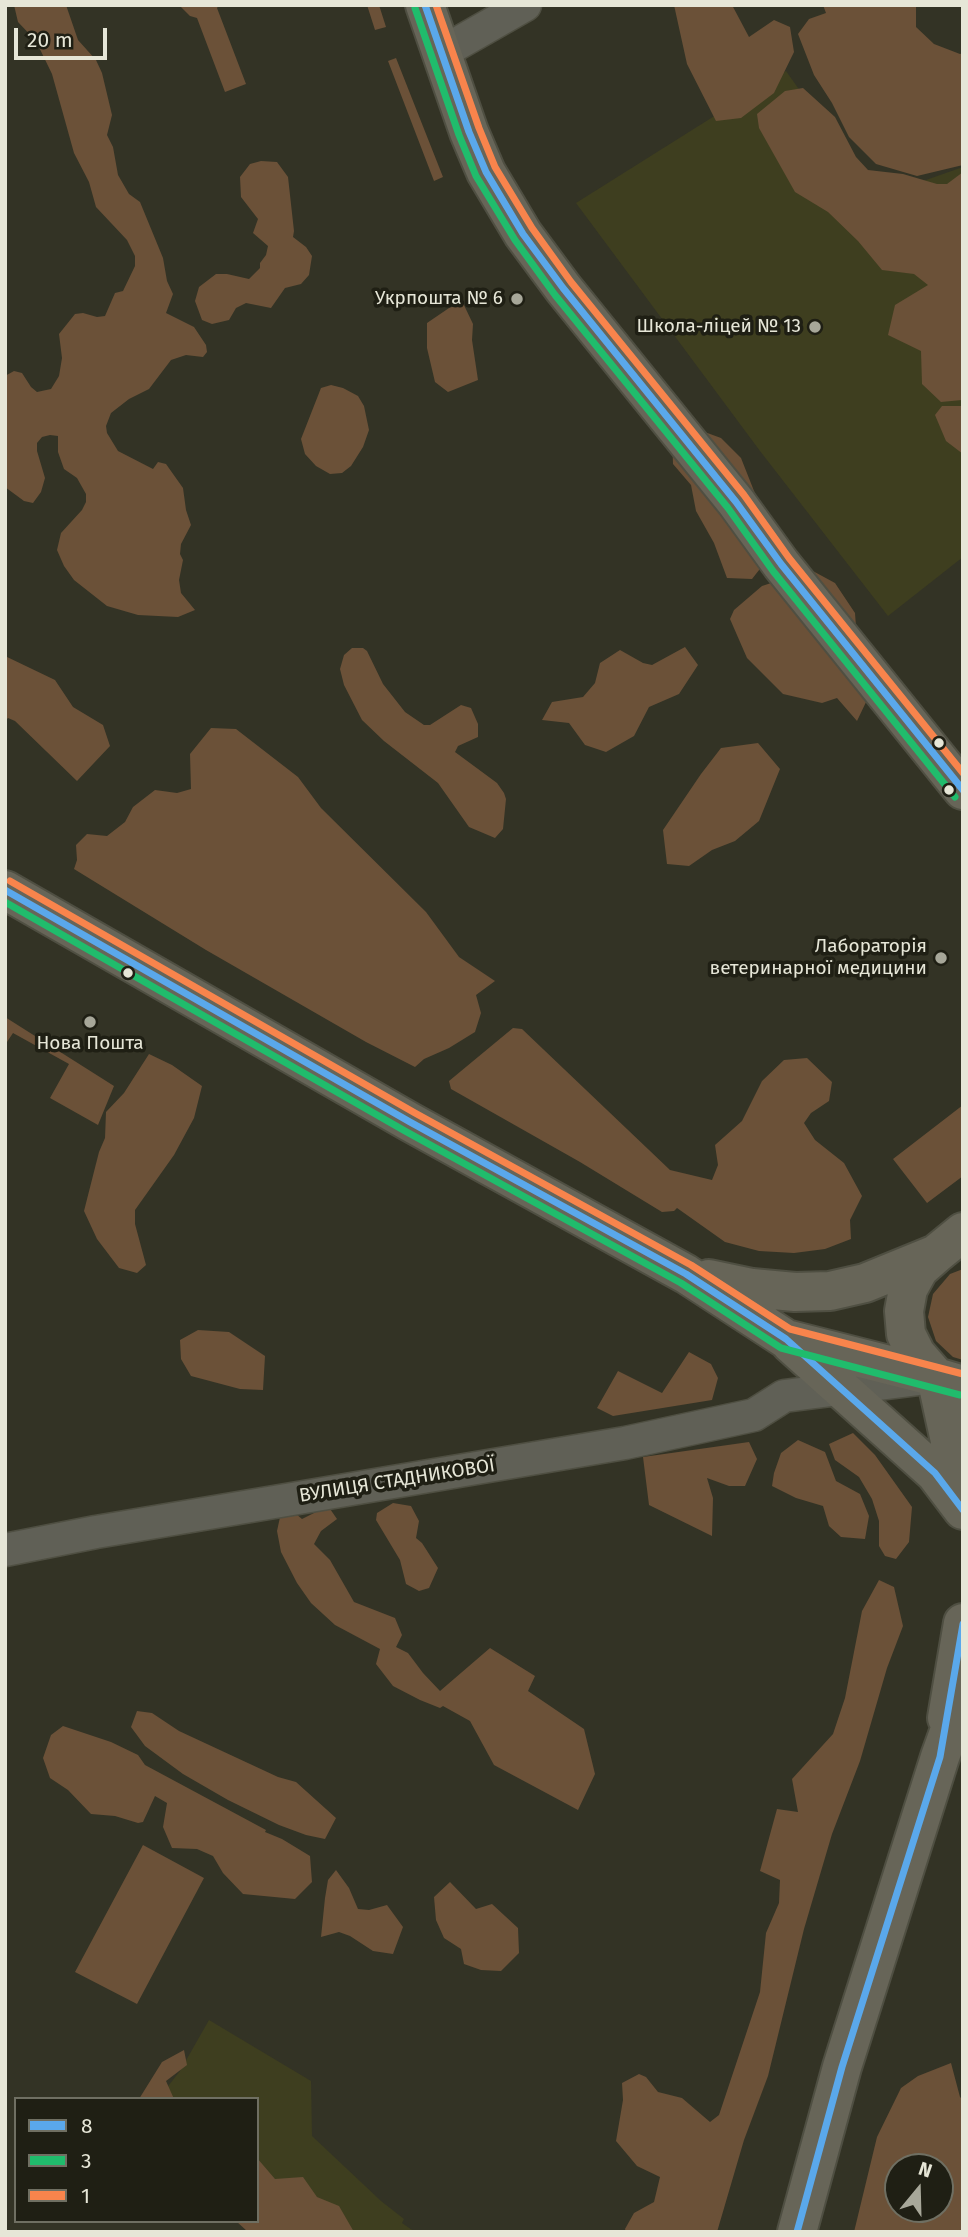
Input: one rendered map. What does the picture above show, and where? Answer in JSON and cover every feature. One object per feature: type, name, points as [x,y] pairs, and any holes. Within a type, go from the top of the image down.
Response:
[{"type":"main road","points":[[425,5],[469,132],[486,172],[523,234],[563,288],[736,502],[781,564],[963,790]]},
{"type":"main road","points":[[5,890],[410,1122],[686,1274],[786,1339],[935,1473],[963,1510]]},
{"type":"main road","points":[[686,1274],[752,1288],[795,1292],[830,1291],[865,1283],[954,1243]]},
{"type":"main road","points":[[954,1243],[919,1269],[908,1289],[904,1311],[906,1334],[910,1344],[923,1363],[949,1381],[963,1502]]},
{"type":"main road","points":[[786,1339],[949,1381]]},
{"type":"main road","points":[[940,1757],[963,1623]]},
{"type":"main road","points":[[797,2232],[842,2067],[940,1757],[963,1693]]},
{"type":"street","points":[[441,53],[525,5]]},
{"type":"street","points":[[842,1388],[949,1381]]},
{"type":"street","name":"ВУЛИЦЯ СТАДНИКОВОЇ","points":[[5,1550],[96,1532],[625,1443],[754,1415],[784,1396],[842,1388]]},
{"type":"shaded area","points":[[14,5],[66,5],[78,40],[96,60],[102,73],[112,115],[107,135],[113,147],[118,175],[129,194],[140,202],[163,258],[167,281],[173,294],[166,313],[194,327],[206,345],[207,352],[203,357],[186,355],[171,360],[149,389],[129,399],[111,413],[106,426],[107,433],[118,451],[153,469],[158,462],[166,464],[183,488],[191,525],[181,544],[180,554],[183,560],[179,580],[181,593],[195,610],[178,617],[138,615],[107,606],[74,580],[64,566],[57,550],[61,533],[82,510],[86,494],[77,478],[64,469],[58,452],[58,436],[42,437],[37,443],[45,478],[41,492],[33,503],[24,501],[5,487],[5,376],[14,371],[22,373],[37,392],[51,389],[59,376],[62,358],[59,334],[75,314],[105,316],[115,293],[123,291],[135,266],[135,256],[127,240],[96,207],[89,182],[74,153],[52,74],[36,41],[18,22]]},
{"type":"shaded area","points":[[179,5],[219,5],[217,8],[246,84],[225,92],[197,18],[190,16]]},
{"type":"shaded area","points":[[367,5],[379,5],[386,27],[375,30]]},
{"type":"shaded area","points":[[674,5],[732,5],[749,37],[774,20],[790,27],[794,52],[774,93],[741,118],[716,121],[687,64]]},
{"type":"shaded area","points":[[823,5],[916,5],[916,27],[934,44],[963,53],[963,165],[917,176],[876,164],[849,137],[814,75],[798,34],[809,19],[826,13]]},
{"type":"shaded area","points":[[396,58],[443,177],[434,181],[388,61]]},
{"type":"shaded area","name":"Школа-ліцей № 13","points":[[786,71],[866,184],[886,194],[963,167],[963,557],[888,616],[760,451],[576,203]]},
{"type":"shaded area","points":[[803,88],[835,117],[856,157],[868,170],[903,174],[937,184],[947,184],[963,172],[962,400],[941,402],[922,384],[921,351],[888,335],[895,305],[928,285],[914,274],[882,270],[858,241],[828,212],[795,192],[759,128],[757,114],[785,91]]},
{"type":"shaded area","points":[[261,161],[277,162],[288,177],[293,237],[306,247],[312,256],[309,275],[301,284],[285,288],[271,308],[246,303],[236,308],[229,320],[212,324],[202,320],[195,301],[199,287],[216,274],[249,279],[260,268],[266,255],[268,246],[253,233],[258,219],[241,197],[240,177],[250,164]]},
{"type":"shaded area","points":[[463,303],[473,324],[472,340],[478,380],[448,392],[435,382],[427,348],[427,323],[449,308]]},
{"type":"shaded area","points":[[331,385],[358,396],[364,406],[369,430],[363,447],[351,466],[342,473],[330,474],[316,466],[305,454],[301,439],[321,388]]},
{"type":"shaded area","points":[[942,406],[963,406],[963,454],[946,441],[935,415]]},
{"type":"shaded area","points":[[691,427],[721,438],[741,458],[756,496],[770,556],[752,579],[727,578],[714,543],[696,511],[691,485],[673,464],[672,435]]},
{"type":"shaded area","points":[[811,570],[835,583],[855,613],[858,654],[867,700],[857,721],[837,698],[822,703],[783,694],[747,658],[730,619],[734,610],[762,586]]},
{"type":"shaded area","points":[[685,647],[698,665],[679,694],[649,707],[634,736],[606,752],[585,745],[569,723],[542,720],[552,702],[583,697],[595,683],[600,663],[620,650],[652,665]]},
{"type":"shaded area","points":[[352,648],[363,648],[367,651],[383,684],[405,712],[424,725],[430,725],[461,705],[471,708],[478,724],[478,737],[458,746],[455,752],[497,783],[504,793],[506,799],[503,829],[495,838],[469,827],[438,783],[384,741],[362,720],[344,685],[340,669],[344,655]]},
{"type":"shaded area","points":[[5,656],[55,680],[73,707],[103,725],[110,746],[77,781],[15,721],[8,718],[5,721]]},
{"type":"shaded area","points":[[211,728],[236,729],[298,777],[321,808],[426,912],[459,957],[495,981],[476,995],[481,1013],[475,1032],[424,1059],[415,1067],[366,1042],[206,950],[74,869],[77,860],[76,845],[87,834],[107,836],[125,822],[133,807],[155,790],[177,793],[191,789],[190,754]]},
{"type":"shaded area","points":[[758,743],[780,769],[759,821],[735,841],[712,850],[689,866],[667,864],[663,830],[701,774],[721,748]]},
{"type":"shaded area","points":[[5,1017],[114,1086],[98,1125],[50,1098],[69,1064],[13,1033],[5,1045]]},
{"type":"shaded area","points":[[513,1028],[522,1029],[670,1170],[712,1180],[718,1165],[715,1145],[742,1121],[762,1081],[784,1060],[807,1058],[832,1082],[829,1101],[811,1113],[804,1123],[815,1140],[844,1163],[862,1196],[850,1220],[851,1239],[825,1249],[794,1253],[759,1251],[725,1242],[677,1208],[674,1211],[662,1212],[451,1089],[449,1081]]},
{"type":"shaded area","points":[[149,1054],[172,1065],[202,1086],[194,1118],[174,1155],[135,1210],[135,1224],[146,1265],[137,1273],[119,1268],[97,1239],[84,1211],[105,1138],[106,1112],[124,1093]]},
{"type":"shaded area","points":[[963,1105],[963,1176],[927,1203],[893,1159]]},
{"type":"shaded area","points":[[963,1269],[963,1360],[953,1357],[936,1341],[928,1317],[933,1294],[950,1274]]},
{"type":"shaded area","points":[[198,1330],[229,1332],[265,1356],[263,1390],[240,1389],[191,1376],[181,1359],[180,1340]]},
{"type":"shaded area","points":[[689,1352],[711,1364],[718,1378],[712,1400],[613,1416],[597,1408],[618,1371],[662,1393]]},
{"type":"shaded area","points":[[853,1433],[875,1455],[912,1507],[909,1542],[896,1559],[885,1556],[879,1546],[879,1521],[872,1499],[859,1477],[835,1460],[829,1444]]},
{"type":"shaded area","points":[[798,1440],[825,1452],[836,1481],[860,1494],[869,1516],[865,1539],[841,1537],[829,1526],[823,1506],[796,1498],[772,1486],[781,1453]]},
{"type":"shaded area","points":[[749,1442],[757,1459],[745,1486],[729,1486],[707,1478],[713,1498],[712,1536],[649,1505],[643,1457]]},
{"type":"shaded area","points":[[393,1503],[411,1506],[419,1521],[416,1538],[438,1568],[429,1588],[419,1591],[406,1584],[400,1560],[376,1520],[377,1513]]},
{"type":"shaded area","points":[[328,1506],[337,1519],[321,1531],[314,1544],[330,1560],[354,1602],[395,1618],[402,1635],[396,1647],[408,1653],[440,1691],[490,1648],[535,1676],[528,1691],[584,1729],[595,1774],[578,1810],[494,1765],[470,1721],[443,1706],[440,1708],[420,1700],[393,1686],[376,1664],[380,1649],[335,1625],[311,1603],[281,1552],[277,1531],[282,1508],[289,1508],[302,1519]]},
{"type":"shaded area","points":[[879,1580],[894,1587],[903,1626],[887,1668],[860,1761],[832,1834],[804,1929],[768,2076],[744,2140],[717,2232],[626,2232],[634,2213],[654,2202],[660,2177],[637,2166],[616,2141],[623,2100],[622,2083],[639,2074],[646,2077],[658,2092],[682,2098],[710,2122],[719,2115],[760,1992],[766,1933],[779,1903],[780,1880],[760,1871],[777,1809],[798,1812],[792,1779],[833,1734],[845,1698],[862,1611]]},
{"type":"shaded area","points":[[137,1711],[152,1713],[179,1731],[278,1777],[296,1782],[336,1818],[325,1839],[279,1825],[183,1774],[145,1746],[131,1727]]},
{"type":"shaded area","points":[[63,1726],[111,1742],[138,1755],[145,1765],[310,1856],[312,1882],[295,1899],[243,1894],[223,1873],[213,1856],[197,1849],[172,1848],[163,1827],[167,1803],[155,1796],[143,1822],[91,1814],[68,1790],[50,1778],[43,1758],[51,1735]]},
{"type":"shaded area","points":[[143,1845],[204,1878],[137,2004],[75,1972]]},
{"type":"shaded area","points":[[336,1870],[349,1888],[358,1909],[369,1910],[387,1905],[403,1927],[393,1954],[373,1951],[339,1932],[321,1937],[328,1880]]},
{"type":"shaded area","points":[[450,1882],[476,1909],[492,1904],[518,1928],[519,1953],[501,1971],[481,1970],[464,1964],[461,1949],[444,1938],[436,1920],[434,1897]]},
{"type":"shaded area","points":[[209,2020],[311,2081],[312,2136],[404,2219],[402,2223],[415,2232],[306,2232],[259,2197],[259,2097],[160,2097],[180,2071]]},
{"type":"shaded area","points":[[184,2050],[187,2065],[166,2081],[173,2097],[140,2097],[162,2062]]},
{"type":"shaded area","points":[[951,2063],[963,2100],[963,2232],[854,2232],[877,2137],[901,2088],[918,2076]]},
{"type":"shaded area","points":[[259,2160],[275,2179],[303,2177],[317,2197],[339,2206],[354,2232],[248,2232],[238,2223],[259,2223]]},
{"type":"transit line","name":"8","points":[[425,5],[469,132],[486,172],[523,234],[563,288],[736,502],[781,564],[963,790]]},
{"type":"transit line","name":"1","points":[[436,5],[495,167],[532,228],[571,282],[744,495],[789,558],[963,773]]},
{"type":"transit line","name":"3","points":[[415,8],[476,176],[515,240],[555,295],[728,508],[773,571],[955,797]]},
{"type":"transit line","name":"1","points":[[10,881],[415,1113],[691,1265],[790,1329],[963,1374]]},
{"type":"transit line","name":"8","points":[[5,890],[410,1122],[686,1274],[786,1339],[935,1473],[963,1510]]},
{"type":"transit line","name":"3","points":[[5,902],[405,1131],[681,1283],[781,1348],[960,1395]]},
{"type":"transit line","name":"8","points":[[797,2232],[842,2067],[940,1757],[963,1624]]},
{"type":"place","name":"Укрпошта № 6","points":[[517,299]]},
{"type":"place","name":"Школа-ліцей № 13","points":[[815,327]]},
{"type":"place","name":"Лабораторія ветеринарної медицини","points":[[941,958]]},
{"type":"place","name":"Нова Пошта","points":[[90,1022]]}]
